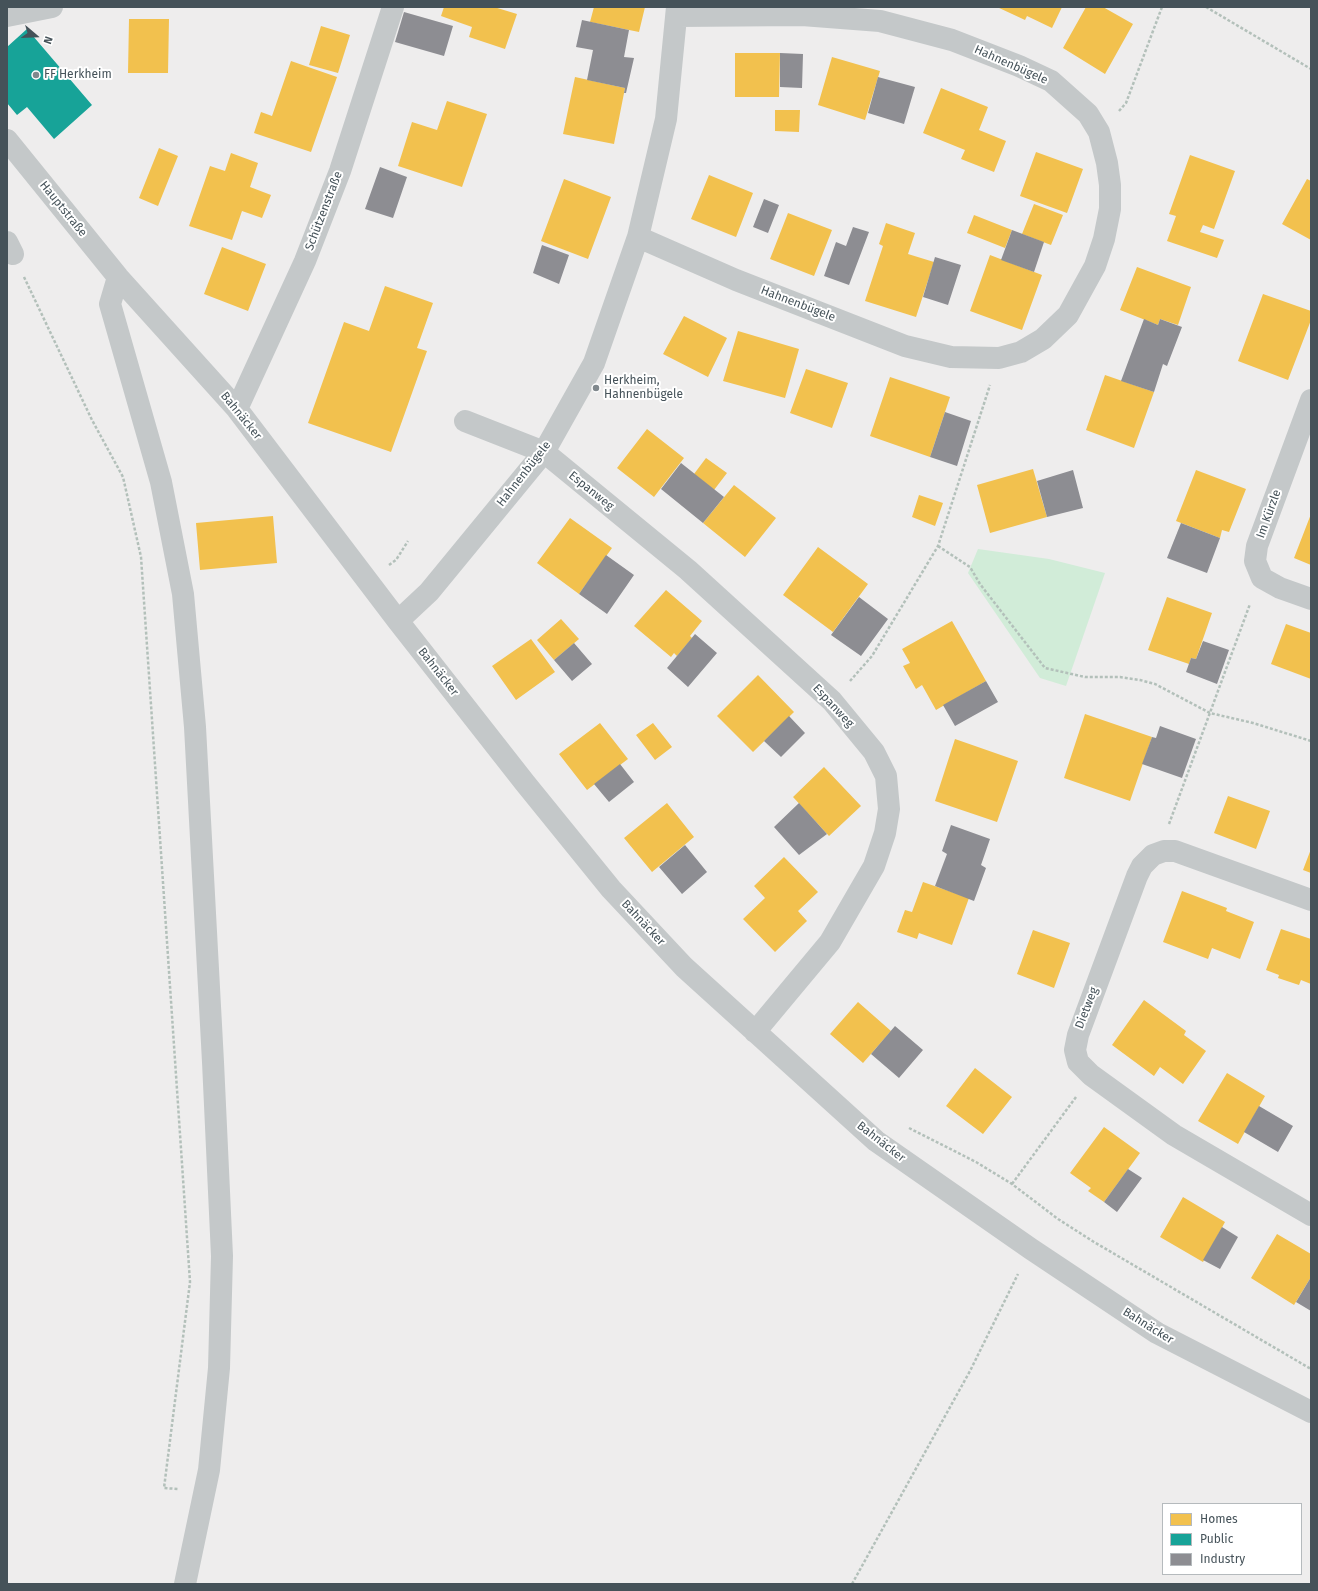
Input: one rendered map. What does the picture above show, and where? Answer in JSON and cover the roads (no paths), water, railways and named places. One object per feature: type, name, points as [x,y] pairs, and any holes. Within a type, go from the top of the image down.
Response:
[{"type":"street","points":[[7,16],[52,7]]},
{"type":"street","name":"Schützenstraße","points":[[237,409],[306,261],[340,171],[393,7]]},
{"type":"street","name":"Hahnenbügele","points":[[398,622],[429,592],[544,452],[594,363],[638,237],[666,119],[678,11],[880,21],[952,40],[1012,63],[1051,81],[1088,114],[1099,132],[1107,163],[1110,185],[1110,209],[1104,239],[1095,266],[1068,315],[1043,339],[1021,352],[999,358],[952,357],[905,346],[736,280],[638,237]]},
{"type":"street","name":"Hauptstraße","points":[[7,140],[118,277]]},
{"type":"street","points":[[118,277],[110,304],[164,497],[182,594],[195,727],[222,1256],[219,1368],[209,1470],[186,1584]]},
{"type":"street","name":"Bahnäcker","points":[[118,277],[237,409],[398,622],[525,783],[611,889],[684,967],[876,1141],[1031,1249],[1156,1333],[1311,1412]]},
{"type":"street","name":"Im Kürzle","points":[[1311,400],[1257,546],[1255,561],[1262,578],[1280,588],[1311,599]]},
{"type":"street","name":"Espanweg","points":[[465,420],[544,452],[688,570],[832,701],[874,752],[886,776],[889,809],[885,833],[874,866],[830,942],[754,1032]]},
{"type":"street","name":"Dietweg","points":[[1311,900],[1175,851],[1164,851],[1153,855],[1142,866],[1078,1034],[1075,1050],[1078,1062],[1091,1075],[1174,1135],[1311,1215]]},
{"type":"place","name":"FF Herkheim","points":[[36,75]]},
{"type":"place","name":"Herkheim, Hahnenbügele","points":[[596,388]]}]
